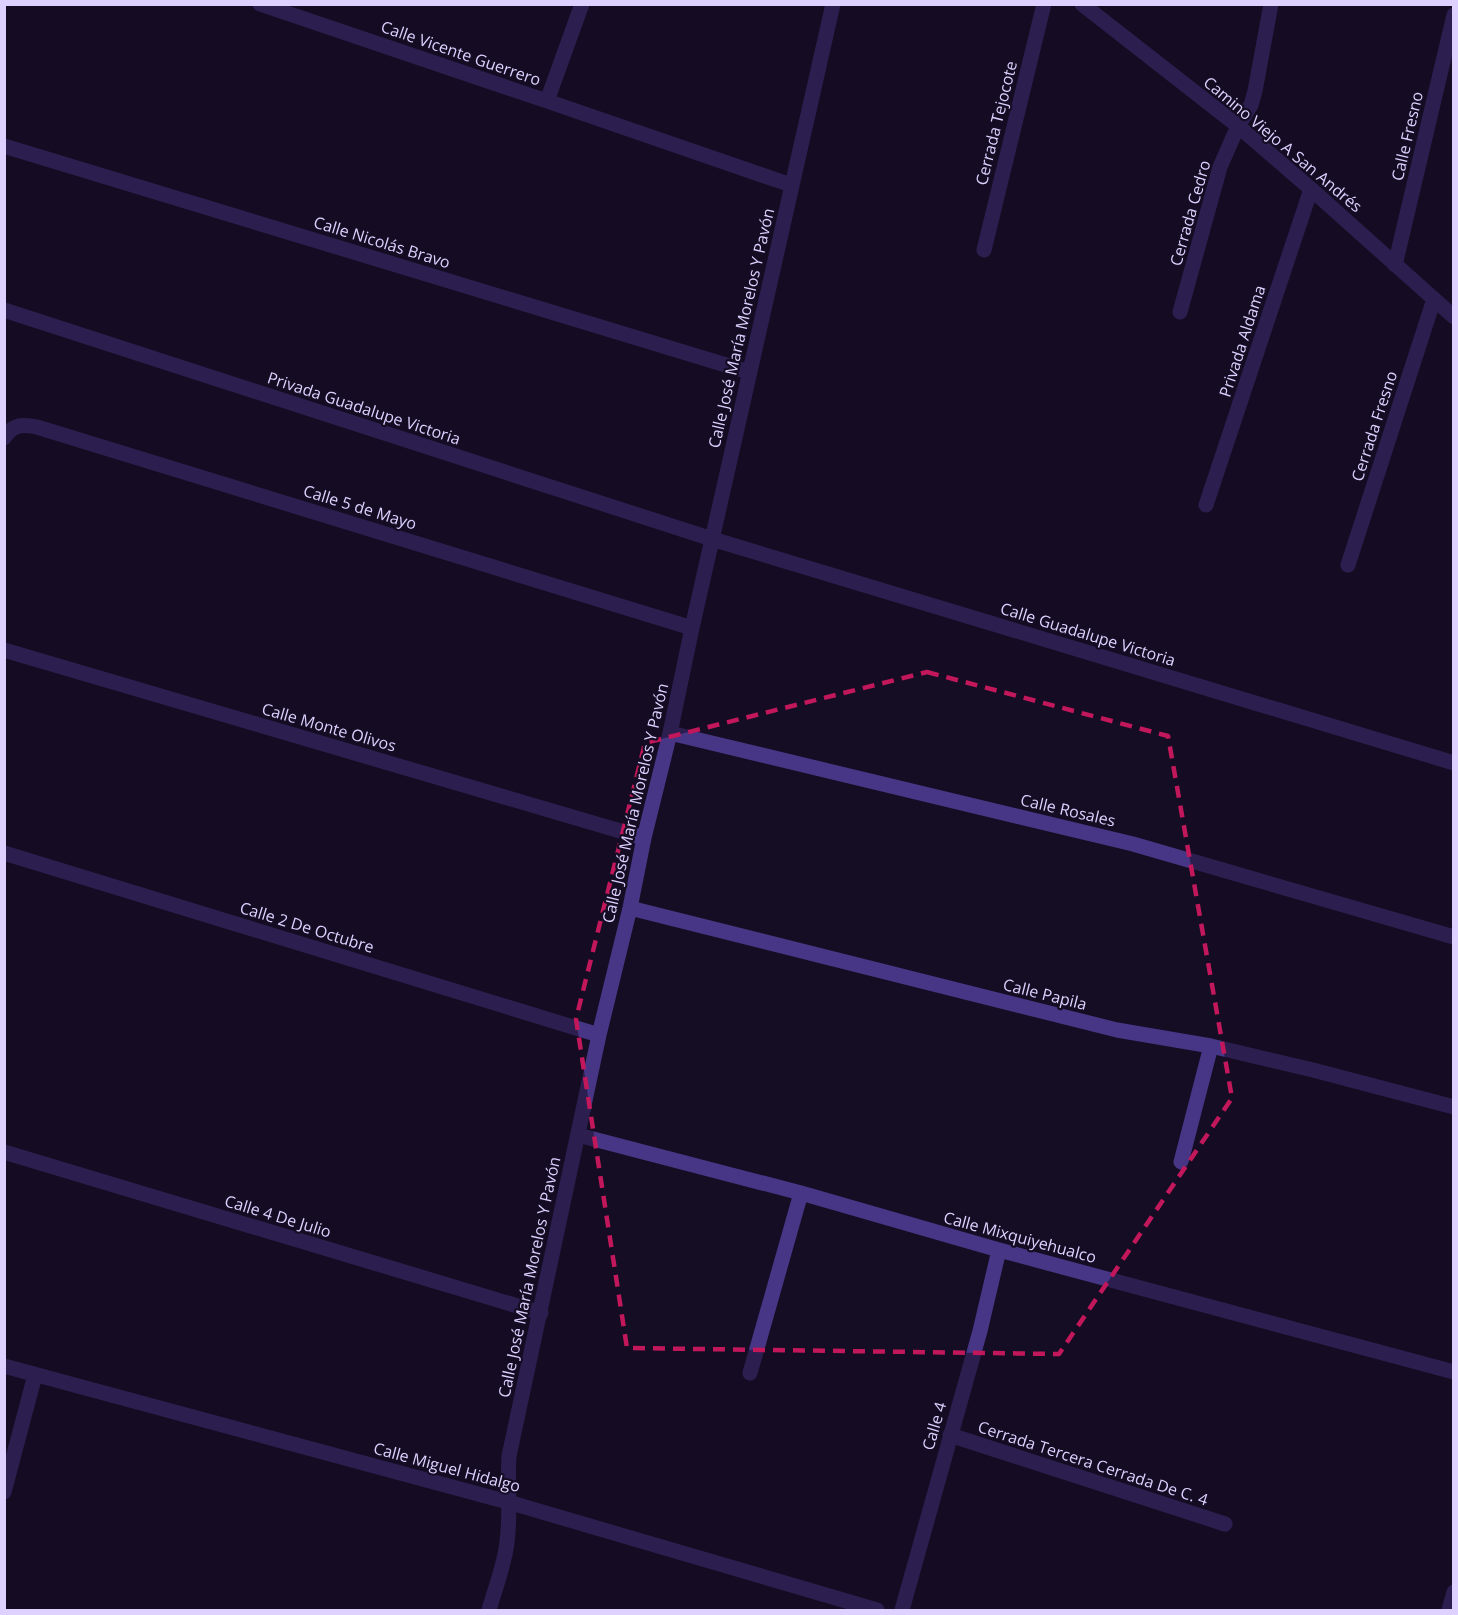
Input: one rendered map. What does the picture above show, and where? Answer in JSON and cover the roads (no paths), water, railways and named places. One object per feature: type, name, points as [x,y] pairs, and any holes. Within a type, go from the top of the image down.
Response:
[{"type":"street","name":"Calle Vicente Guerrero","points":[[260,4],[791,185]]},
{"type":"street","name":"Calle Vicente Guerrero","points":[[547,100],[582,4]]},
{"type":"street","name":"Calle José María Morelos Y Pavón","points":[[489,1611],[507,1545],[509,1456],[599,1035],[670,734],[833,4]]},
{"type":"street","name":"Cerrada Tejocote","points":[[984,250],[1044,4]]},
{"type":"street","name":"Cerrada Cedro","points":[[1180,312],[1220,167],[1238,126],[1251,105],[1271,4]]},
{"type":"street","name":"Camino Viejo A San Andrés","points":[[1083,5],[1238,126],[1454,317]]},
{"type":"street","name":"Calle Fresno","points":[[1395,264],[1454,15]]},
{"type":"street","name":"Calle Nicolás Bravo","points":[[4,146],[749,372]]},
{"type":"street","name":"Privada Aldama","points":[[1206,505],[1311,189]]},
{"type":"street","name":"Cerrada Fresno","points":[[1348,565],[1434,299]]},
{"type":"street","name":"Privada Guadalupe Victoria","points":[[4,310],[712,539]]},
{"type":"street","name":"Calle 5 de Mayo","points":[[4,438],[17,426],[37,427],[692,628]]},
{"type":"street","name":"Calle Guadalupe Victoria","points":[[712,539],[1454,763]]},
{"type":"street","name":"Calle Monte Olivos","points":[[4,650],[644,838]]},
{"type":"street","name":"Calle Rosales","points":[[670,734],[1133,844],[1454,937]]},
{"type":"street","name":"Calle 2 De Octubre","points":[[4,853],[599,1035]]},
{"type":"street","name":"Calle Papila","points":[[630,909],[1117,1030],[1211,1046],[1314,1070],[1454,1107]]},
{"type":"street","points":[[1181,1162],[1211,1046]]},
{"type":"street","name":"Calle Mixquiyehualco","points":[[578,1135],[801,1193],[999,1250],[1454,1372]]},
{"type":"street","name":"Calle 4 De Julio","points":[[4,1152],[541,1313]]},
{"type":"street","points":[[750,1373],[801,1193]]},
{"type":"street","name":"Calle 4","points":[[902,1611],[980,1331],[999,1250]]},
{"type":"street","name":"Calle Miguel Hidalgo","points":[[4,1366],[508,1502],[877,1611]]},
{"type":"street","points":[[4,1492],[35,1375]]},
{"type":"street","name":"Cerrada Tercera Cerrada De C. 4","points":[[950,1435],[1225,1524]]},
{"type":"street","points":[[1449,1611],[1454,1592]]}]
